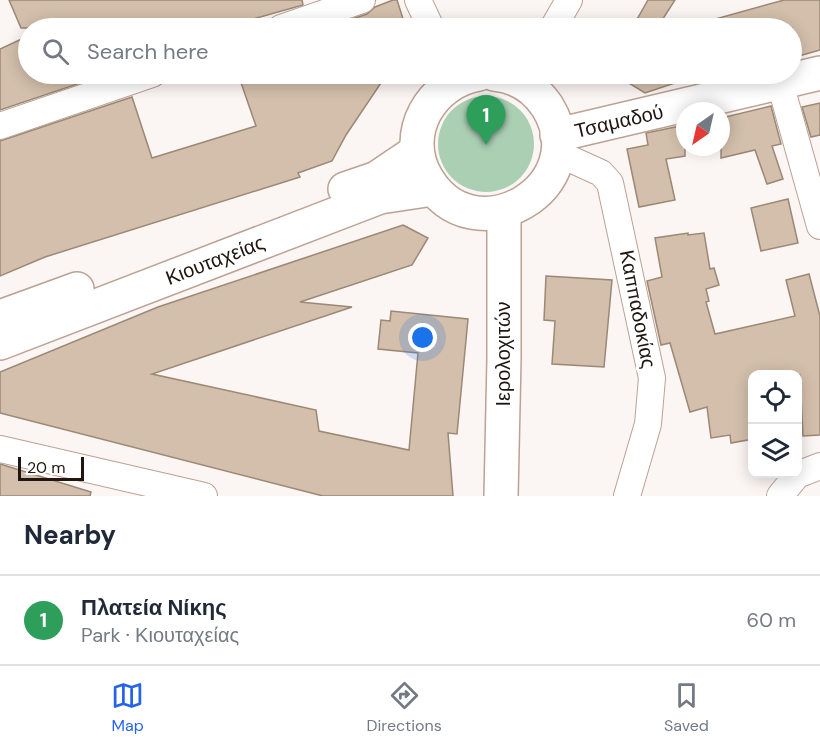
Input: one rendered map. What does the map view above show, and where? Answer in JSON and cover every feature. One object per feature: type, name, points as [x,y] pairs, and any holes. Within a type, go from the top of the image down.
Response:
[{"type":"street","points":[[310,18],[363,0]]},
{"type":"street","points":[[418,0],[426,18]]},
{"type":"street","points":[[559,18],[569,0]]},
{"type":"street","name":"Τσαμαδού","points":[[802,78],[820,73]]},
{"type":"street","points":[[0,126],[123,84]]},
{"type":"street","points":[[451,84],[438,92],[427,107],[419,124],[417,151],[422,171],[433,189],[446,200],[469,212],[504,212],[519,206],[540,191],[553,169],[557,144],[553,117],[543,101],[523,84]]},
{"type":"street","name":"Τσαμαδού","points":[[557,144],[776,84]]},
{"type":"street","points":[[780,84],[820,226]]},
{"type":"street","name":"Καππαδοκίας","points":[[557,144],[601,173],[610,183],[649,362],[652,378],[649,416],[627,496]]},
{"type":"street","name":"Κιουταχείας","points":[[0,317],[377,178],[417,151]]},
{"type":"street","name":"Κιουταχείας","points":[[0,343],[380,196],[433,189]]},
{"type":"street","name":"Ιερολοχιτών","points":[[501,496],[504,212]]},
{"type":"street","points":[[0,449],[204,496]]},
{"type":"street","points":[[780,496],[797,475],[820,466]]},
{"type":"green space","points":[[486,96],[504,100],[520,110],[530,126],[534,144],[530,162],[520,178],[504,188],[486,192],[468,188],[452,178],[442,162],[438,144],[442,126],[452,110],[468,100]]},
{"type":"building","points":[[9,0],[302,0],[303,5],[257,18],[18,18],[18,21]]},
{"type":"building","points":[[397,0],[403,18],[355,18],[367,14],[375,7]]},
{"type":"building","points":[[648,0],[675,0],[663,18],[638,18]]},
{"type":"building","points":[[784,0],[820,0],[820,50],[802,55],[802,18],[719,18]]},
{"type":"building","points":[[18,41],[18,84],[77,84],[0,110],[0,49]]},
{"type":"building","points":[[241,84],[380,84],[346,135],[332,161],[298,173],[300,177],[45,257],[0,276],[0,141],[132,97],[152,158],[256,126]]},
{"type":"building","points":[[630,84],[672,84],[645,93]]},
{"type":"building","points":[[820,103],[820,135],[811,137],[802,107]]},
{"type":"building","points":[[771,106],[781,144],[772,146],[783,179],[767,184],[755,150],[730,156],[730,116]]},
{"type":"building","points":[[676,127],[676,156],[685,156],[666,159],[675,200],[639,207],[627,149],[648,145],[646,133]]},
{"type":"building","points":[[788,199],[798,243],[761,251],[751,208]]},
{"type":"building","points":[[403,225],[428,238],[412,265],[300,302],[352,307],[152,374],[316,410],[319,431],[409,450],[418,353],[378,349],[381,320],[390,321],[391,311],[468,319],[457,434],[448,433],[453,496],[323,496],[0,413],[0,372],[158,307]]},
{"type":"building","points":[[704,233],[710,269],[714,268],[719,285],[706,289],[709,301],[706,302],[715,334],[795,316],[786,280],[809,274],[820,316],[820,435],[803,436],[802,370],[748,370],[748,440],[731,443],[730,435],[711,438],[707,407],[690,412],[670,343],[661,345],[647,281],[662,277],[655,238]]},
{"type":"building","points":[[546,276],[612,280],[604,367],[552,364],[555,321],[544,320]]},
{"type":"building","points":[[0,464],[91,492],[90,496],[0,496]]},
{"type":"place","name":"Πλατεία Νίκης","points":[[486,145]]}]
